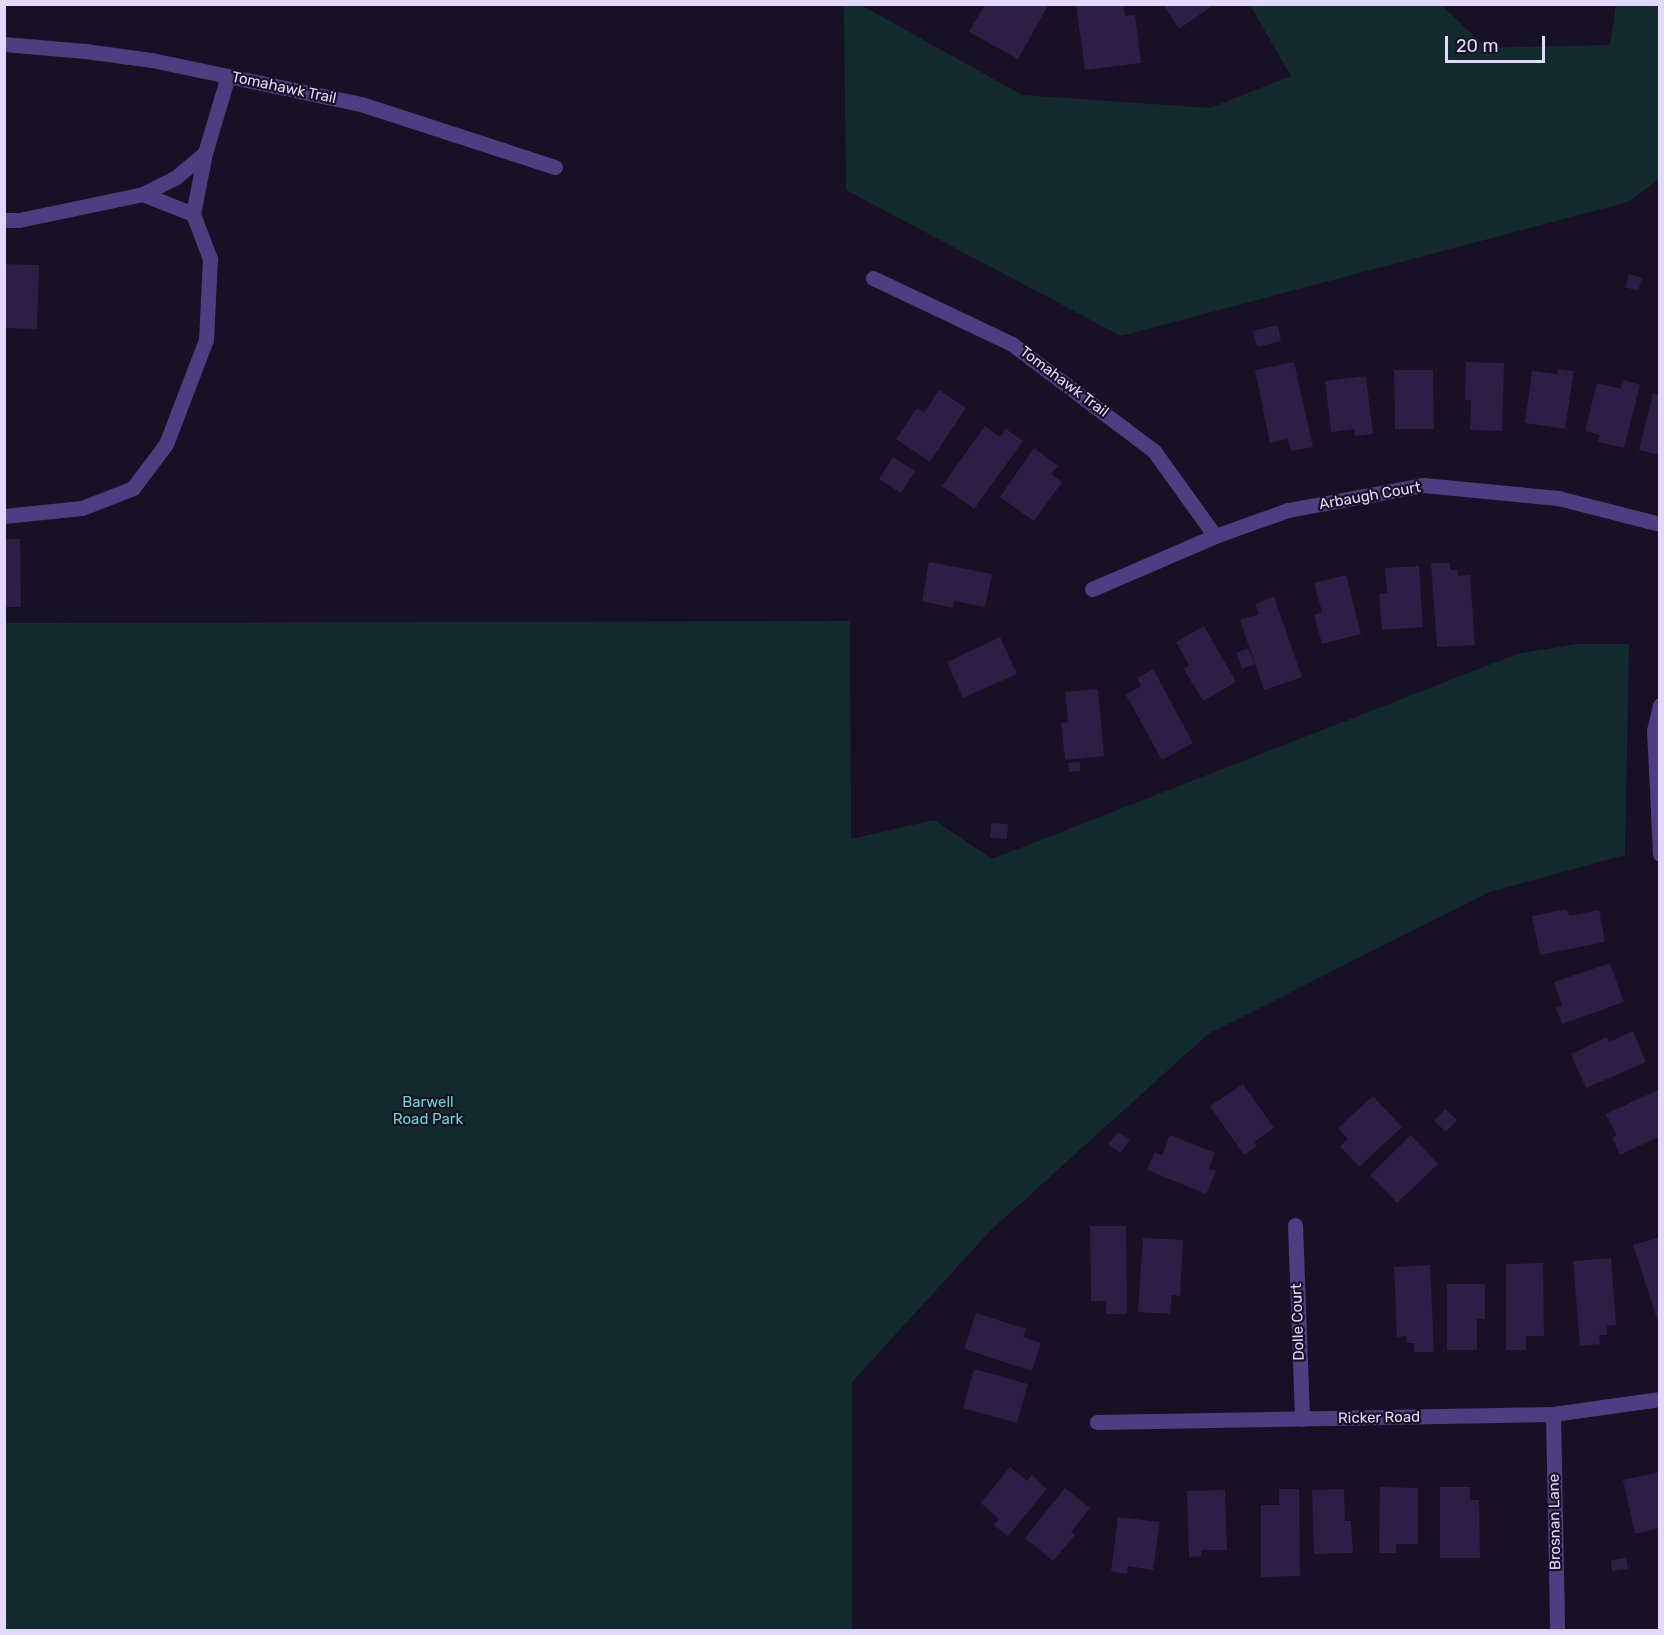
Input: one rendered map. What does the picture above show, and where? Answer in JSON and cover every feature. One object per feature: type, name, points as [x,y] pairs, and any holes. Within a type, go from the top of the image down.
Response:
[{"type":"street","name":"Tomahawk Trail","points":[[4,44],[141,58],[361,104],[555,167]]},
{"type":"street","points":[[4,516],[82,508],[133,488],[166,444],[206,340],[210,259],[193,214],[204,153],[228,76]]},
{"type":"street","points":[[4,220],[19,220],[143,194],[175,178],[204,153]]},
{"type":"street","points":[[143,194],[193,214]]},
{"type":"street","name":"Tomahawk Trail","points":[[873,278],[1012,344],[1031,358],[1154,451],[1215,536]]},
{"type":"street","name":"Arbaugh Court","points":[[1092,589],[1215,536],[1288,510],[1423,485],[1558,498],[1659,524]]},
{"type":"street","points":[[1659,705],[1654,730],[1659,854]]},
{"type":"street","name":"Dolle Court","points":[[1295,1225],[1302,1419]]},
{"type":"street","name":"Ricker Road","points":[[1097,1422],[1552,1414],[1659,1399]]},
{"type":"street","name":"Brosnan Lane","points":[[1552,1414],[1557,1630]]},
{"type":"green space","points":[[844,5],[861,5],[1022,95],[1210,108],[1291,76],[1250,5],[1441,5],[1487,48],[1610,45],[1616,5],[1659,5],[1659,179],[1628,202],[1121,336],[846,190]]},
{"type":"green space","name":"Barwell Road Park","points":[[850,621],[851,839],[934,820],[992,859],[1517,654],[1577,644],[1629,644],[1625,855],[1489,892],[1208,1034],[991,1230],[852,1382],[852,1630],[5,1630],[5,623]]},
{"type":"building","points":[[985,4],[1049,4],[1018,59],[969,32]]},
{"type":"building","points":[[1076,4],[1123,4],[1125,16],[1135,15],[1141,63],[1085,70]]},
{"type":"building","points":[[1163,4],[1215,4],[1179,29]]},
{"type":"building","points":[[4,264],[39,265],[37,329],[4,328]]},
{"type":"building","points":[[1629,274],[1642,278],[1638,291],[1625,287]]},
{"type":"building","points":[[1278,325],[1281,341],[1257,347],[1253,331]]},
{"type":"building","points":[[1294,362],[1313,447],[1291,451],[1288,439],[1270,443],[1255,370]]},
{"type":"building","points":[[1466,362],[1504,363],[1502,431],[1470,430],[1471,400],[1465,400]]},
{"type":"building","points":[[1558,369],[1574,371],[1565,429],[1525,423],[1532,371],[1557,374]]},
{"type":"building","points":[[1394,370],[1433,370],[1434,429],[1395,429]]},
{"type":"building","points":[[1366,376],[1373,434],[1355,436],[1354,429],[1331,432],[1325,381]]},
{"type":"building","points":[[1624,380],[1640,385],[1624,448],[1598,442],[1600,435],[1585,431],[1597,383],[1621,389]]},
{"type":"building","points":[[939,390],[966,408],[930,462],[896,439],[917,408],[924,413]]},
{"type":"building","points":[[1653,393],[1660,395],[1660,455],[1639,450]]},
{"type":"building","points":[[985,426],[1000,437],[1006,429],[1023,441],[974,509],[942,486]]},
{"type":"building","points":[[1034,448],[1058,466],[1051,474],[1062,482],[1034,521],[1000,497]]},
{"type":"building","points":[[893,457],[915,471],[901,493],[879,479]]},
{"type":"building","points":[[4,539],[20,539],[21,607],[4,607]]},
{"type":"building","points":[[929,562],[992,574],[985,607],[955,601],[953,608],[922,601]]},
{"type":"building","points":[[1431,563],[1450,563],[1450,570],[1458,570],[1458,576],[1470,575],[1475,645],[1437,647]]},
{"type":"building","points":[[1419,566],[1423,627],[1382,630],[1379,594],[1387,593],[1385,568]]},
{"type":"building","points":[[1346,575],[1361,634],[1322,644],[1314,615],[1322,612],[1314,583]]},
{"type":"building","points":[[1274,597],[1302,677],[1264,690],[1240,620],[1259,614],[1255,604]]},
{"type":"building","points":[[1204,626],[1236,682],[1203,701],[1184,669],[1189,665],[1176,642]]},
{"type":"building","points":[[1000,637],[1017,674],[963,698],[947,662]]},
{"type":"building","points":[[1248,648],[1255,664],[1242,669],[1236,653]]},
{"type":"building","points":[[1153,669],[1193,743],[1162,760],[1126,695],[1141,686],[1137,678]]},
{"type":"building","points":[[1098,689],[1104,756],[1065,760],[1061,723],[1068,722],[1065,692]]},
{"type":"building","points":[[1080,762],[1080,771],[1069,772],[1068,763]]},
{"type":"building","points":[[991,823],[1008,824],[1007,839],[990,838]]},
{"type":"building","points":[[1567,909],[1569,916],[1599,910],[1605,942],[1540,955],[1532,916]]},
{"type":"building","points":[[1610,963],[1624,1002],[1562,1024],[1556,1008],[1562,1006],[1554,982]]},
{"type":"building","points":[[1633,1031],[1646,1062],[1586,1088],[1571,1054],[1607,1037],[1609,1042]]},
{"type":"building","points":[[1243,1084],[1274,1128],[1254,1142],[1257,1146],[1244,1155],[1210,1106]]},
{"type":"building","points":[[1660,1089],[1660,1136],[1620,1155],[1612,1138],[1616,1135],[1606,1114]]},
{"type":"building","points":[[1373,1096],[1402,1127],[1359,1167],[1340,1146],[1348,1139],[1338,1128]]},
{"type":"building","points":[[1445,1109],[1457,1120],[1446,1132],[1434,1121]]},
{"type":"building","points":[[1118,1132],[1130,1140],[1120,1153],[1108,1144]]},
{"type":"building","points":[[1170,1135],[1215,1153],[1209,1168],[1216,1171],[1206,1194],[1147,1170],[1154,1153],[1162,1155]]},
{"type":"building","points":[[1411,1135],[1438,1164],[1397,1203],[1370,1175]]},
{"type":"building","points":[[1090,1226],[1126,1226],[1127,1314],[1106,1314],[1106,1301],[1091,1301]]},
{"type":"building","points":[[1660,1237],[1660,1324],[1659,1325],[1633,1245]]},
{"type":"building","points":[[1143,1238],[1183,1240],[1180,1296],[1172,1295],[1170,1314],[1138,1312]]},
{"type":"building","points":[[1611,1258],[1616,1325],[1607,1326],[1607,1335],[1599,1335],[1600,1344],[1580,1346],[1573,1261]]},
{"type":"building","points":[[1543,1263],[1544,1336],[1526,1336],[1526,1350],[1506,1350],[1506,1264]]},
{"type":"building","points":[[1430,1265],[1434,1352],[1414,1352],[1414,1343],[1407,1343],[1406,1336],[1397,1337],[1394,1267]]},
{"type":"building","points":[[1447,1284],[1485,1284],[1485,1319],[1477,1319],[1477,1350],[1447,1350]]},
{"type":"building","points":[[976,1313],[1026,1329],[1023,1337],[1041,1343],[1032,1371],[964,1349]]},
{"type":"building","points":[[974,1369],[1028,1384],[1017,1423],[963,1408]]},
{"type":"building","points":[[1010,1467],[1027,1481],[1032,1475],[1047,1489],[1008,1536],[994,1525],[999,1519],[981,1503]]},
{"type":"building","points":[[1660,1472],[1660,1528],[1635,1534],[1623,1480]]},
{"type":"building","points":[[1380,1487],[1418,1488],[1418,1544],[1396,1544],[1396,1553],[1379,1553]]},
{"type":"building","points":[[1440,1487],[1470,1487],[1470,1500],[1479,1500],[1480,1558],[1440,1558]]},
{"type":"building","points":[[1065,1488],[1090,1508],[1071,1532],[1075,1535],[1053,1561],[1025,1538]]},
{"type":"building","points":[[1279,1489],[1299,1489],[1300,1576],[1261,1577],[1261,1505],[1279,1505]]},
{"type":"building","points":[[1344,1489],[1345,1521],[1351,1521],[1353,1553],[1314,1554],[1312,1490]]},
{"type":"building","points":[[1225,1490],[1227,1550],[1201,1550],[1201,1556],[1189,1557],[1187,1491]]},
{"type":"building","points":[[1118,1517],[1160,1522],[1153,1570],[1128,1566],[1127,1574],[1111,1571]]},
{"type":"building","points":[[1626,1558],[1628,1569],[1612,1571],[1611,1560]]}]
